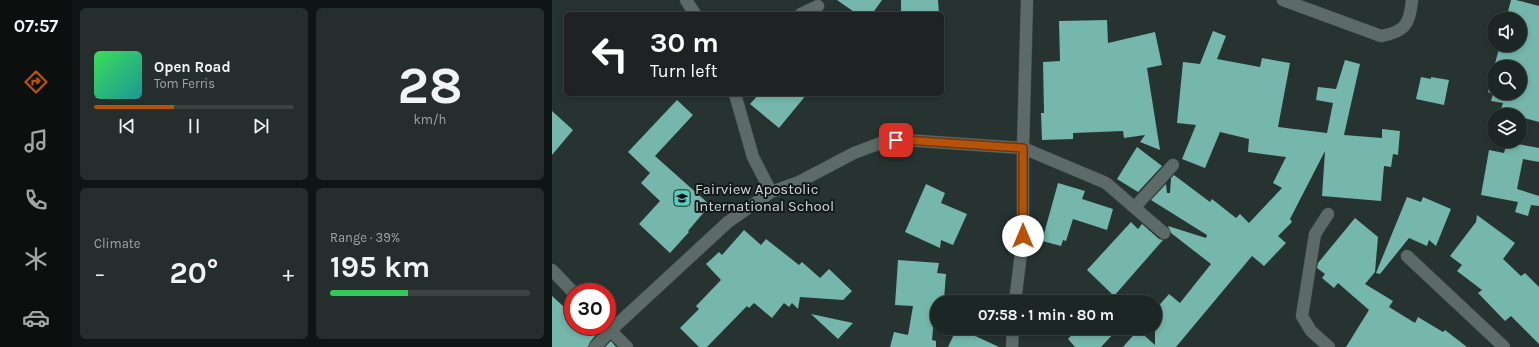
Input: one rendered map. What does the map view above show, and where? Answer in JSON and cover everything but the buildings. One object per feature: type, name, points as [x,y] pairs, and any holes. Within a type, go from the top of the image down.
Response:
[{"type":"street","points":[[686,0],[694,12]]},
{"type":"street","points":[[1016,295],[1023,236],[1023,148],[1027,0]]},
{"type":"street","points":[[1283,0],[1381,36],[1394,34],[1404,27],[1411,14],[1412,0]]},
{"type":"street","points":[[805,12],[818,6]]},
{"type":"street","points":[[736,96],[753,157],[771,192]]},
{"type":"street","points":[[616,321],[728,222],[771,192],[799,182],[854,153],[886,141],[905,140],[1023,148],[1106,183],[1164,233]]},
{"type":"street","points":[[1135,207],[1173,165]]},
{"type":"street","points":[[1328,214],[1315,234],[1302,316],[1311,331],[1329,347]]},
{"type":"street","points":[[1407,256],[1504,347]]},
{"type":"street","points":[[552,270],[564,283]]},
{"type":"street","points":[[595,347],[603,335]]},
{"type":"street","points":[[615,335],[626,347]]},
{"type":"street","points":[[1012,347],[1013,335]]},
{"type":"place","name":"Fairview Apostolic International School","points":[[682,198]]},
{"type":"route","points":[[896,140],[1023,148],[1023,236]]}]
